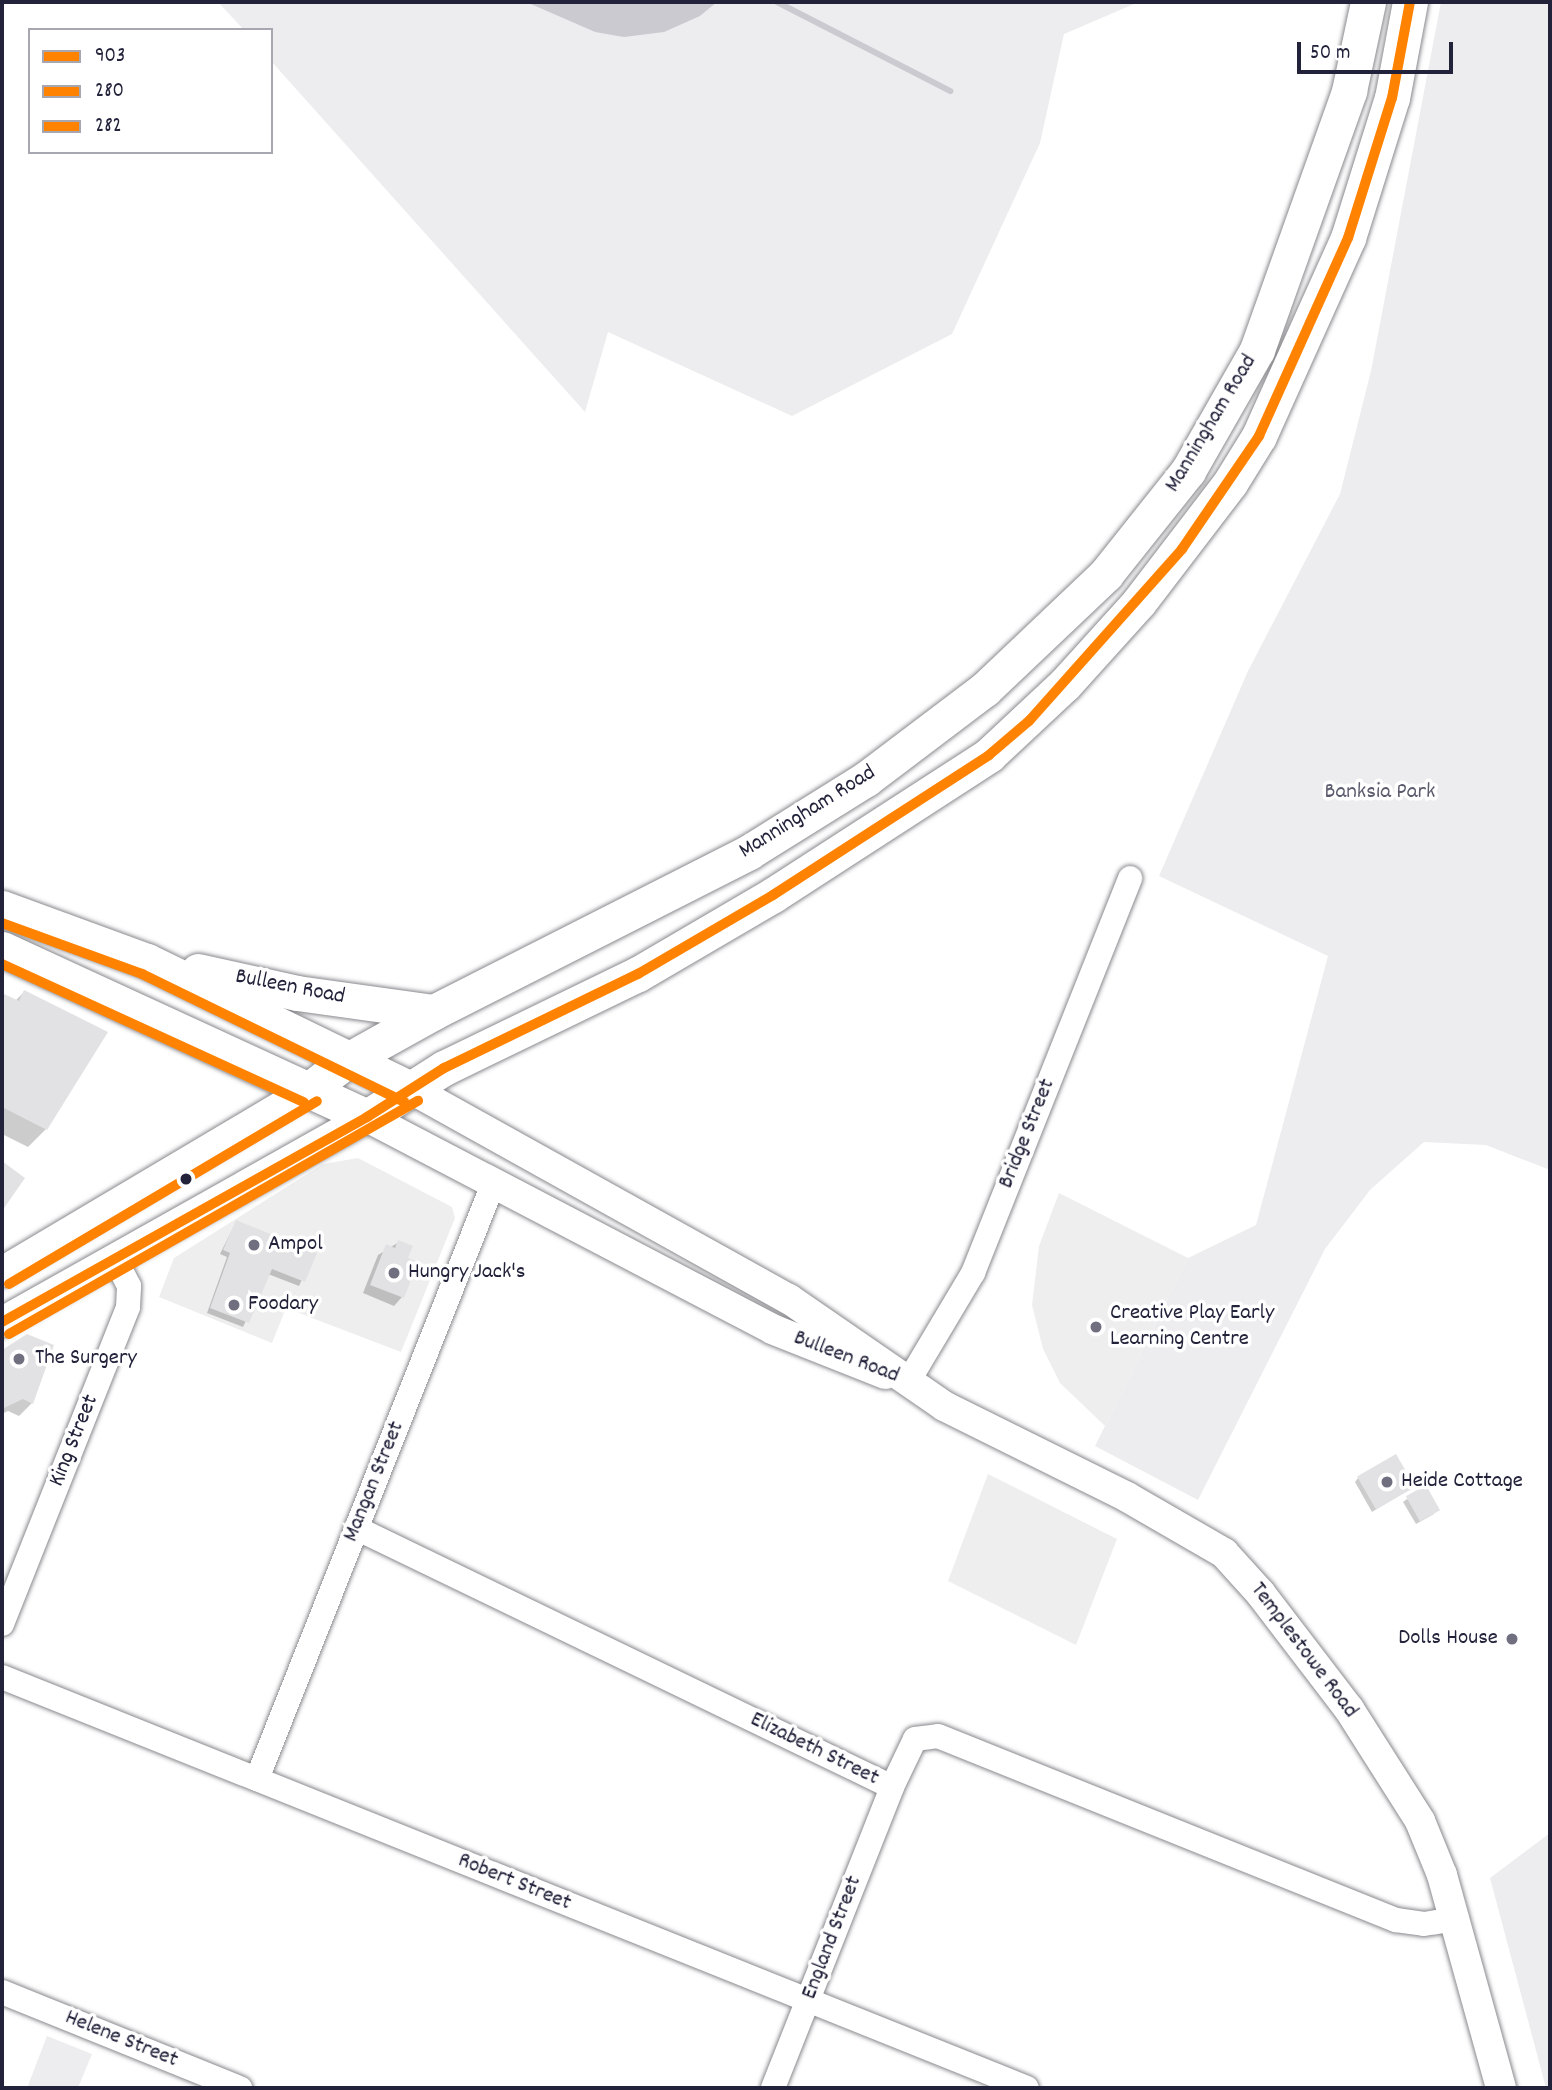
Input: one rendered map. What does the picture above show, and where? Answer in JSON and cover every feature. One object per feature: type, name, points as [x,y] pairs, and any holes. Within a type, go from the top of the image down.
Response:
[{"type":"highway","name":"Manningham Road","points":[[310,1089],[346,1061],[433,1012],[749,852],[866,779],[965,705],[1106,574],[1188,471],[1223,414],[1257,350],[1286,275],[1349,91],[1368,2]]},
{"type":"highway","name":"Manningham Road","points":[[368,1117],[444,1068],[638,974],[773,895],[989,755],[1065,684],[1182,549],[1259,436],[1348,238],[1392,98],[1410,2]]},
{"type":"highway","points":[[1030,646],[1065,684]]},
{"type":"highway","name":"Bulleen Road","points":[[2,908],[147,961],[346,1061],[411,1089]]},
{"type":"highway","name":"Bulleen Road","points":[[2,949],[368,1117]]},
{"type":"highway","name":"Bulleen Road","points":[[147,961],[297,993],[433,1012]]},
{"type":"main road","name":"Manningham Road","points":[[2,1272],[310,1089]]},
{"type":"main road","name":"Bulleen Road","points":[[411,1089],[789,1299],[908,1382]]},
{"type":"main road","name":"Bulleen Road","points":[[368,1117],[772,1329],[848,1362],[908,1382]]},
{"type":"main road","name":"Manningham Road","points":[[2,1322],[368,1117]]},
{"type":"main road","name":"Templestowe Road","points":[[908,1382],[944,1406],[1128,1497],[1224,1553],[1284,1623],[1397,1780],[1430,1843],[1501,2088]]},
{"type":"street","name":"Bridge Street","points":[[908,1382],[973,1273],[1130,878]]},
{"type":"street","name":"Mangan Street","points":[[257,1779],[493,1184]]},
{"type":"street","name":"King Street","points":[[2,1625],[128,1307],[127,1278],[115,1259]]},
{"type":"street","name":"Elizabeth Street","points":[[356,1528],[892,1787],[915,1739],[938,1736],[1396,1920],[1424,1924],[1454,1919]]},
{"type":"street","name":"Robert Street","points":[[2,1677],[1027,2088]]},
{"type":"street","name":"England Street","points":[[773,2088],[892,1787]]},
{"type":"street","name":"Helene Street","points":[[2,1993],[240,2088]]},
{"type":"shaded area","points":[[526,2],[717,2],[700,16],[664,32],[624,37],[595,32]]},
{"type":"shaded area","points":[[358,1158],[452,1207],[455,1218],[401,1352],[286,1308],[272,1343],[159,1297],[174,1258],[323,1164]]},
{"type":"shaded area","name":"Creative Play Early Learning Centre","points":[[1059,1193],[1188,1258],[1105,1426],[1060,1383],[1043,1349],[1032,1305],[1039,1246]]},
{"type":"shaded area","points":[[988,1474],[1117,1539],[1076,1645],[948,1581]]},
{"type":"green space","points":[[218,2],[526,2],[595,32],[700,16],[717,2],[1139,2],[1064,34],[1040,143],[952,334],[792,416],[608,332],[585,412],[273,63],[273,28],[242,28]]},
{"type":"green space","name":"Banksia Park","points":[[1441,2],[1550,2],[1550,1170],[1486,1145],[1424,1142],[1370,1190],[1325,1249],[1198,1500],[1095,1446],[1188,1258],[1256,1225],[1328,956],[1159,876],[1248,671],[1340,494],[1371,371]]},
{"type":"green space","points":[[1550,1833],[1550,2088],[1546,2088],[1490,1878]]},
{"type":"green space","points":[[47,2036],[92,2054],[78,2088],[27,2088]]},
{"type":"building","points":[[24,990],[108,1032],[47,1130],[2,1107],[2,993],[19,1001]]},
{"type":"building","points":[[2,1161],[25,1178],[2,1211]]},
{"type":"building","points":[[236,1220],[317,1253],[305,1282],[272,1269],[249,1323],[210,1308],[230,1253],[223,1250]]},
{"type":"building","name":"Hungry Jack's","points":[[398,1240],[413,1246],[408,1258],[418,1262],[404,1298],[370,1285],[386,1244],[395,1248]]},
{"type":"building","points":[[27,1334],[54,1345],[33,1404],[23,1399],[2,1409],[2,1350]]},
{"type":"building","name":"Heide Cottage","points":[[1396,1454],[1415,1487],[1376,1509],[1357,1476]]},
{"type":"building","points":[[1426,1485],[1440,1510],[1420,1522],[1406,1496]]},
{"type":"waterway","points":[[777,2],[950,91]]},
{"type":"transit line","name":"903","points":[[2,1322],[367,1117],[444,1068],[638,974],[773,895],[989,755],[1029,721],[1182,549],[1259,436],[1348,238],[1392,98],[1410,2]]},
{"type":"transit line","name":"280","points":[[2,923],[142,974],[405,1102]]},
{"type":"transit line","name":"282","points":[[2,964],[304,1102]]},
{"type":"transit line","name":"282","points":[[9,1284],[317,1101]]},
{"type":"transit line","name":"280","points":[[9,1334],[418,1101]]},
{"type":"place","name":"Ampol","points":[[254,1245]]},
{"type":"place","name":"Hungry Jack's","points":[[394,1273]]},
{"type":"place","name":"Foodary","points":[[234,1305]]},
{"type":"place","name":"Creative Play Early Learning Centre","points":[[1096,1327]]},
{"type":"place","name":"The Surgery","points":[[19,1359]]},
{"type":"place","name":"Heide Cottage","points":[[1387,1482]]},
{"type":"place","name":"Dolls House","points":[[1512,1639]]}]
